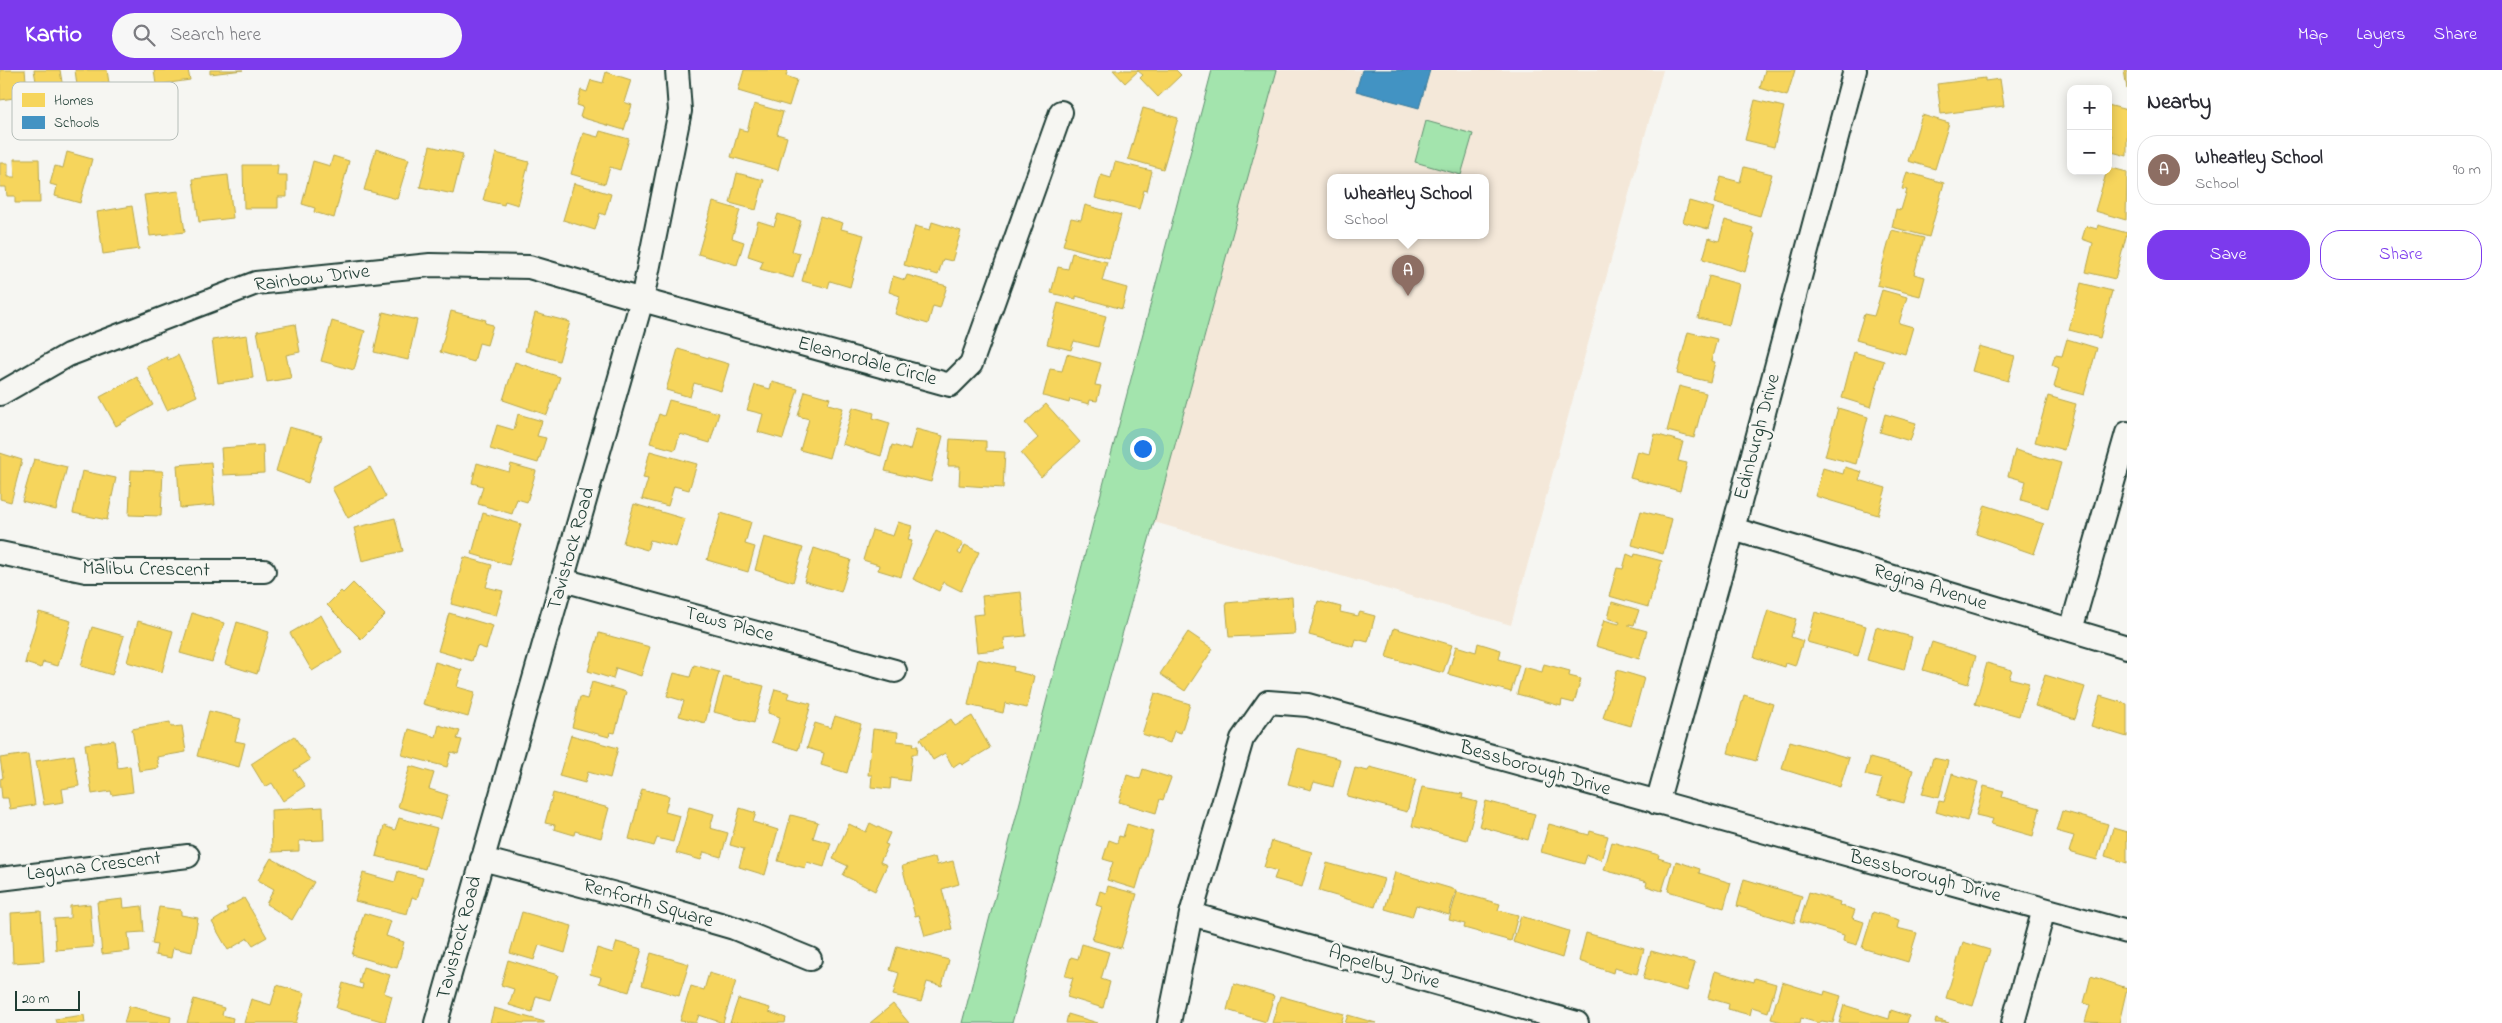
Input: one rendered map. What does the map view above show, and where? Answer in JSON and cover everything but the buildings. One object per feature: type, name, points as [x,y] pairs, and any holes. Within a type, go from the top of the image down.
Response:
[{"type":"street","name":"Tavistock Road","points":[[436,1023],[642,300],[680,111],[676,70]]},
{"type":"street","name":"Edinburgh Drive","points":[[1657,803],[1733,529],[1855,70]]},
{"type":"street","name":"Eleanordale Circle","points":[[642,300],[950,385],[971,364],[1060,112]]},
{"type":"street","name":"Rainbow Drive","points":[[0,394],[68,355],[256,283],[430,265],[529,267],[642,300]]},
{"type":"street","points":[[2071,630],[2127,433]]},
{"type":"street","name":"Regina Avenue","points":[[1733,529],[2127,647]]},
{"type":"street","name":"Malibu Crescent","points":[[0,553],[86,571],[264,571]]},
{"type":"street","name":"Tews Place","points":[[563,580],[895,671]]},
{"type":"street","name":"Bessborough Drive","points":[[1169,1023],[1191,914],[1242,738],[1268,702],[1308,705],[2127,932]]},
{"type":"street","name":"Laguna Crescent","points":[[0,879],[188,856]]},
{"type":"street","name":"Renforth Square","points":[[482,859],[627,896],[734,928],[810,959]]},
{"type":"street","points":[[2013,1023],[2044,909]]},
{"type":"street","name":"Appelby Drive","points":[[1191,914],[1577,1023]]},
{"type":"shaded area","points":[[1277,70],[1663,70],[1511,625],[1154,522]]},
{"type":"green space","points":[[1212,70],[1277,70],[1154,522],[1012,1023],[962,1023]]},
{"type":"green space","points":[[1426,121],[1473,134],[1461,174],[1415,162]]},
{"type":"place","name":"Wheatley School","points":[[1408,296]]}]
